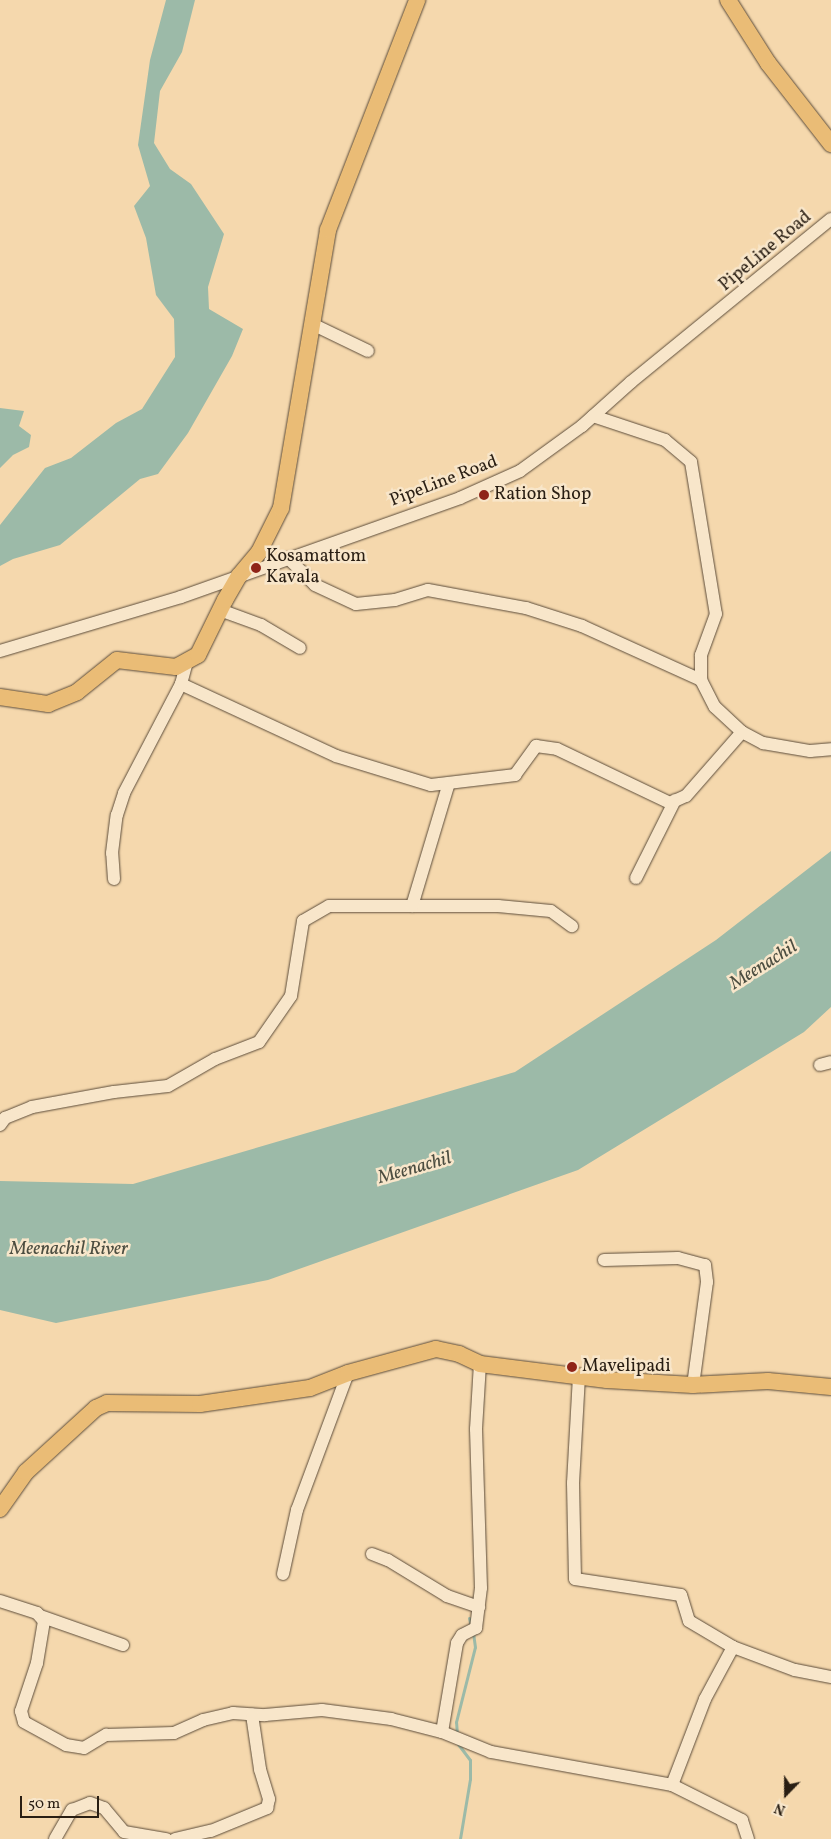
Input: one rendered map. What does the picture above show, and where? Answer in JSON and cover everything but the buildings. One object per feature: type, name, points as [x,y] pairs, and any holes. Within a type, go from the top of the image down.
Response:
[{"type":"main road","points":[[0,697],[48,704],[77,692],[117,660],[176,667],[198,655],[239,576],[259,552],[281,508],[328,230],[417,0]]},
{"type":"main road","points":[[728,0],[768,63],[831,144]]},
{"type":"main road","points":[[0,1509],[26,1472],[96,1408],[107,1403],[200,1404],[310,1388],[348,1372],[436,1349],[459,1354],[480,1364],[580,1376],[693,1385],[768,1381],[831,1387]]},
{"type":"street","name":"PipeLine Road","points":[[0,651],[181,597],[460,498],[512,475],[593,416],[831,220]]},
{"type":"street","points":[[312,324],[368,351]]},
{"type":"street","points":[[593,416],[665,440],[691,462],[716,614],[701,656],[701,680],[715,707],[742,732],[763,742],[810,751],[831,749]]},
{"type":"street","points":[[288,558],[315,585],[356,604],[395,600],[428,590],[526,608],[582,626],[701,680]]},
{"type":"street","points":[[220,610],[261,625],[300,648]]},
{"type":"street","points":[[114,879],[112,853],[117,815],[124,793],[181,684],[187,661]]},
{"type":"street","points":[[181,684],[336,756],[431,785],[515,775],[536,746],[557,749],[639,790],[670,803],[686,796],[742,732]]},
{"type":"street","points":[[412,906],[449,784]]},
{"type":"street","points":[[636,878],[675,800]]},
{"type":"street","points":[[0,1125],[5,1118],[32,1107],[114,1092],[168,1086],[214,1059],[259,1042],[291,996],[303,921],[329,906],[498,906],[552,911],[572,926]]},
{"type":"street","points":[[604,1260],[678,1258],[705,1265],[708,1282],[693,1385]]},
{"type":"street","points":[[442,1732],[457,1643],[462,1635],[476,1628],[481,1588],[476,1429],[480,1364]]},
{"type":"street","points":[[283,1574],[297,1510],[348,1372]]},
{"type":"street","points":[[580,1376],[573,1483],[575,1579],[681,1595],[689,1621],[732,1647],[796,1670],[831,1676]]},
{"type":"street","points":[[372,1554],[388,1560],[447,1596],[479,1607]]},
{"type":"street","points":[[0,1601],[123,1645]]},
{"type":"street","points":[[40,1616],[44,1621],[43,1638],[21,1711],[24,1722],[66,1744],[84,1748],[106,1735],[174,1733],[203,1720],[233,1713],[252,1715],[322,1710],[391,1719],[442,1732],[466,1742],[516,1757],[571,1764],[672,1785],[742,1820],[748,1839]]},
{"type":"street","points":[[672,1785],[705,1699],[732,1647]]},
{"type":"street","points":[[175,1839],[211,1831],[267,1808],[269,1800],[260,1769],[252,1715]]},
{"type":"street","points":[[55,1839],[72,1810],[90,1802],[104,1808],[124,1832],[166,1839]]},
{"type":"water","points":[[166,0],[195,0],[182,52],[160,91],[154,143],[170,169],[191,184],[224,234],[208,287],[209,309],[243,329],[232,356],[188,433],[158,474],[140,479],[60,545],[13,559],[0,566],[0,525],[45,468],[71,458],[116,423],[142,409],[175,357],[174,319],[156,295],[146,238],[134,206],[150,186],[138,145],[150,60]]},
{"type":"water","points":[[0,408],[24,411],[19,426],[31,435],[29,447],[13,455],[0,468]]},
{"type":"water","name":"Meenachil River","points":[[831,851],[831,1007],[804,1032],[578,1170],[268,1280],[56,1323],[0,1310],[0,1181],[133,1184],[515,1072],[716,940]]},
{"type":"waterway","points":[[469,1618],[471,1626]]},
{"type":"waterway","points":[[457,1735],[456,1722],[475,1647],[473,1632]]},
{"type":"waterway","points":[[458,1744],[470,1760],[470,1779],[460,1839]]},
{"type":"place","name":"Ration Shop","points":[[484,495]]},
{"type":"place","name":"Kosamattom Kavala","points":[[256,568]]},
{"type":"place","name":"Mavelipadi","points":[[572,1367]]},
{"type":"water label","name":"Meenachil","points":[[764,966]]},
{"type":"water label","name":"Meenachil","points":[[415,1169]]}]
